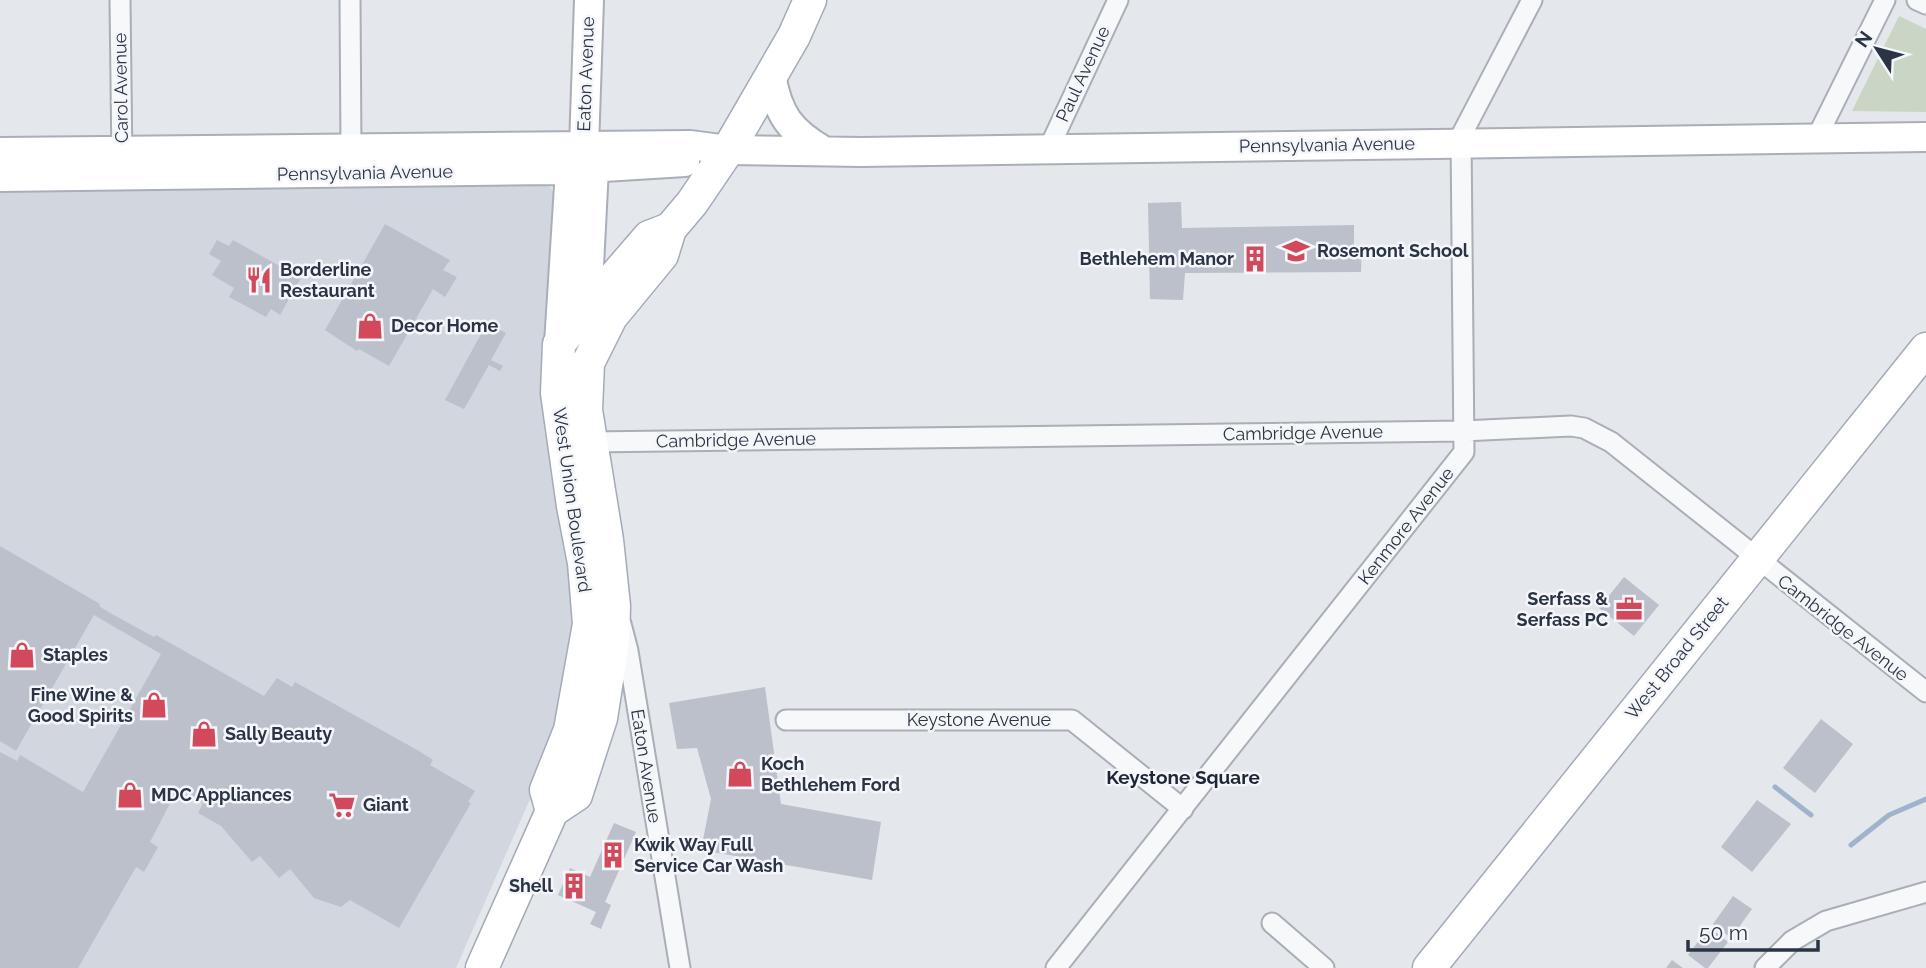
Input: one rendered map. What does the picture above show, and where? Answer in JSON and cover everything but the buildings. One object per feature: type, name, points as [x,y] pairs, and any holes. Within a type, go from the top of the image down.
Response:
[{"type":"main road","name":"West Union Boulevard","points":[[482,968],[552,811],[576,795],[601,718],[613,642],[614,606],[607,540],[586,410],[588,363],[611,317],[662,255],[670,229],[692,203],[728,150],[794,36],[810,0]]},
{"type":"main road","name":"West Union Boulevard","points":[[552,811],[546,790],[570,730],[589,624],[584,563],[557,393],[559,344],[649,237],[670,229]]},
{"type":"main road","name":"West Broad Street","points":[[1429,968],[1926,349]]},
{"type":"street","name":"Carol Avenue","points":[[120,0],[122,164]]},
{"type":"street","points":[[350,0],[351,149]]},
{"type":"street","name":"Eaton Avenue","points":[[588,363],[583,162],[589,0]]},
{"type":"street","name":"Paul Avenue","points":[[1049,148],[1118,0]]},
{"type":"street","name":"Kenmore Avenue","points":[[1056,968],[1464,452],[1461,136],[1532,0]]},
{"type":"street","points":[[1816,139],[1885,0]]},
{"type":"street","points":[[1917,0],[1926,4]]},
{"type":"street","points":[[771,75],[777,102],[790,126],[824,151]]},
{"type":"street","name":"Pennsylvania Avenue","points":[[0,152],[122,164],[583,162],[690,145],[728,150],[824,151],[1926,137]]},
{"type":"street","name":"Pennsylvania Avenue","points":[[0,177],[122,164],[351,149],[583,162]]},
{"type":"street","name":"Eaton Avenue","points":[[559,344],[583,162]]},
{"type":"street","name":"Cambridge Avenue","points":[[590,442],[1463,431],[1571,426],[1584,428],[1600,435],[1926,692]]},
{"type":"street","name":"Eaton Avenue","points":[[614,606],[628,651],[680,968]]},
{"type":"street","name":"Keystone Avenue","points":[[786,720],[1072,720],[1183,809]]},
{"type":"street","points":[[1765,968],[1792,941],[1826,921],[1926,892]]},
{"type":"street","points":[[1272,923],[1324,968]]},
{"type":"shaded area","points":[[524,181],[550,187],[556,195],[579,628],[548,758],[456,968],[0,968],[0,184]]},
{"type":"green space","points":[[1899,16],[1926,29],[1926,112],[1852,111]]},
{"type":"waterway","points":[[1775,787],[1811,815]]},
{"type":"waterway","points":[[1851,845],[1889,815],[1926,799]]},
{"type":"place","name":"Rosemont School","points":[[1296,251]]},
{"type":"place","name":"Bethlehem Manor","points":[[1255,259]]},
{"type":"place","name":"Borderline Restaurant","points":[[259,280]]},
{"type":"place","name":"Decor Home","points":[[370,326]]},
{"type":"place","name":"Serfass & Serfass PC","points":[[1629,609]]},
{"type":"place","name":"Staples","points":[[22,655]]},
{"type":"place","name":"Fine Wine & Good Spirits","points":[[154,705]]},
{"type":"place","name":"Sally Beauty","points":[[204,734]]},
{"type":"place","name":"Koch Bethlehem Ford","points":[[740,774]]},
{"type":"place","name":"MDC Appliances","points":[[130,795]]},
{"type":"place","name":"Giant","points":[[342,805]]},
{"type":"place","name":"Kwik Way Full Service Car Wash","points":[[613,855]]},
{"type":"place","name":"Shell","points":[[574,886]]},
{"type":"district","name":"Keystone Square","points":[[1183,777]]}]
